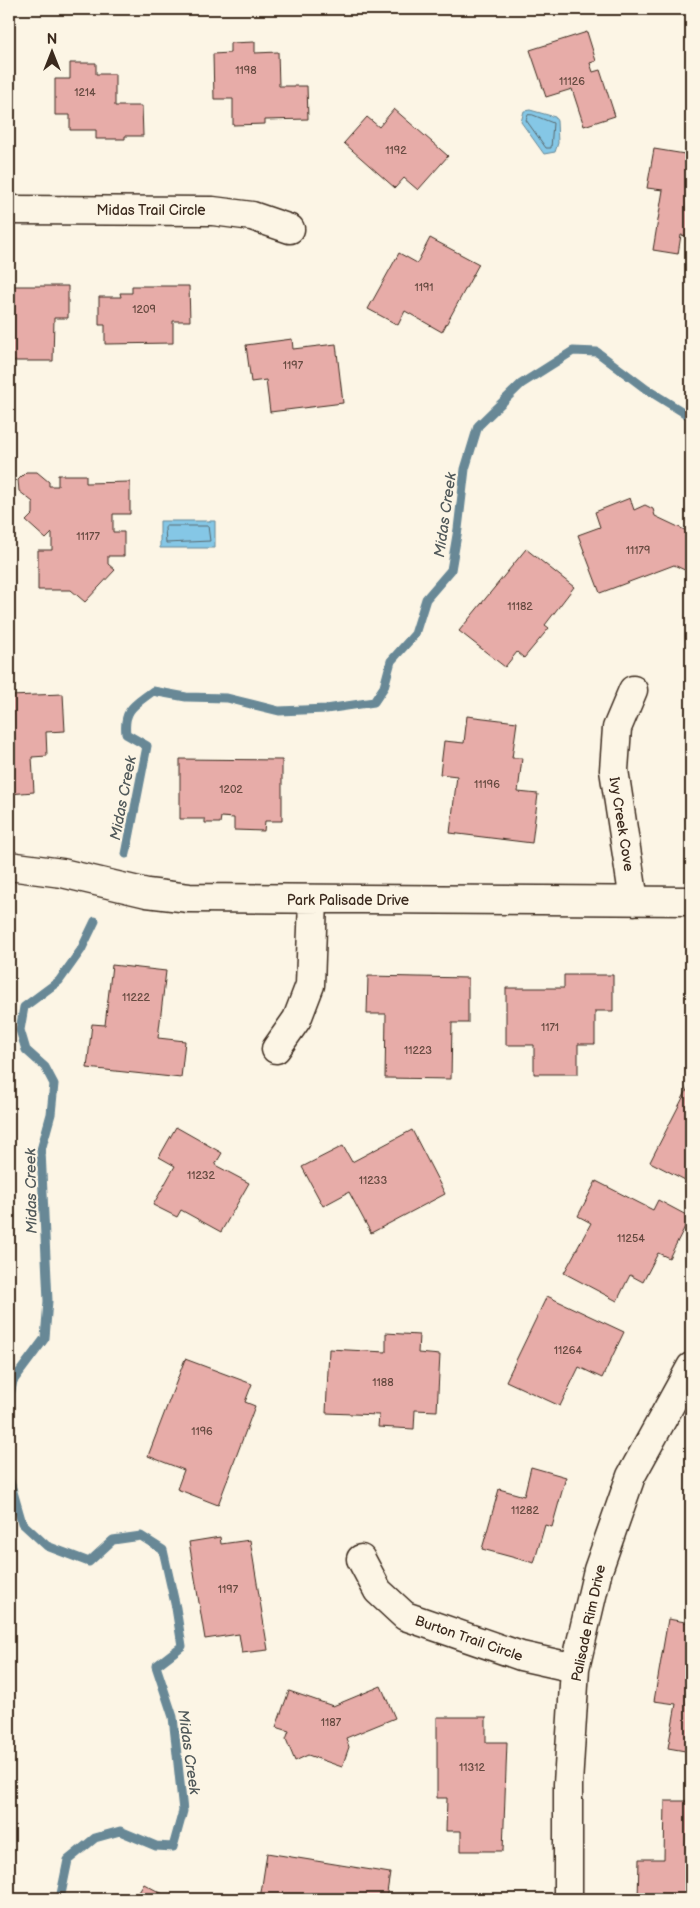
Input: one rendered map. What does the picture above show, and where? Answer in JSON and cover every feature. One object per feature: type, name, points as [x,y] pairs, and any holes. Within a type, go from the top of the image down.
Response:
[{"type":"street","name":"Midas Trail Circle","points":[[9,210],[213,211],[252,216],[290,229]]},
{"type":"street","name":"Ivy Creek Cove","points":[[633,690],[617,728],[614,770],[634,901]]},
{"type":"street","name":"Park Palisade Drive","points":[[9,866],[62,873],[147,893],[189,898],[691,901]]},
{"type":"street","points":[[276,1049],[297,1019],[310,985],[313,900]]},
{"type":"street","name":"Palisade Rim Drive","points":[[568,1899],[568,1784],[576,1668],[598,1570],[631,1476],[691,1367]]},
{"type":"street","name":"Burton Trail Circle","points":[[361,1559],[378,1591],[405,1616],[521,1656],[576,1668]]},
{"type":"water","points":[[530,110],[555,117],[557,121],[558,143],[555,152],[544,154],[521,122],[524,111]]},
{"type":"water","points":[[160,521],[215,521],[215,548],[160,548]]},
{"type":"building","points":[[587,32],[596,61],[590,63],[593,72],[600,70],[615,116],[584,126],[572,89],[546,97],[530,50]]},
{"type":"building","points":[[255,42],[255,53],[278,52],[279,86],[307,86],[308,119],[265,120],[265,124],[233,125],[233,99],[214,99],[213,54],[230,53],[230,43]]},
{"type":"building","points":[[70,63],[96,63],[96,74],[115,74],[115,106],[142,106],[143,136],[125,136],[125,139],[96,139],[96,130],[70,130],[70,115],[55,115],[55,79],[70,79]]},
{"type":"building","points":[[394,109],[448,156],[418,190],[404,178],[395,188],[344,143],[367,117],[379,127]]},
{"type":"building","points":[[654,149],[691,155],[691,237],[681,235],[678,254],[653,250],[663,190],[647,188]]},
{"type":"building","points":[[430,238],[479,264],[442,332],[405,311],[398,325],[368,309],[399,253],[417,263]]},
{"type":"building","points":[[9,286],[68,286],[68,318],[54,318],[53,361],[9,361]]},
{"type":"building","points":[[132,286],[189,286],[190,321],[173,321],[173,343],[105,344],[105,325],[99,325],[99,297],[121,297],[120,293],[132,293]]},
{"type":"building","points":[[292,339],[293,349],[336,344],[343,403],[270,412],[266,380],[251,382],[246,345]]},
{"type":"building","points":[[26,472],[37,472],[49,482],[49,486],[58,486],[58,475],[86,475],[86,483],[130,482],[130,514],[113,514],[113,532],[124,532],[124,556],[108,556],[108,564],[115,570],[85,602],[71,590],[38,590],[38,550],[52,550],[52,533],[46,539],[26,521],[33,514],[33,502],[19,491],[18,480]]},
{"type":"building","points":[[630,498],[634,510],[645,505],[653,509],[655,516],[691,533],[691,573],[674,565],[600,593],[578,535],[600,527],[595,512]]},
{"type":"building","points":[[526,549],[574,587],[545,625],[549,628],[524,658],[517,652],[505,667],[459,631]]},
{"type":"building","points":[[63,694],[65,731],[46,732],[47,756],[32,757],[34,792],[9,794],[9,696]]},
{"type":"building","points":[[467,716],[517,722],[512,758],[522,758],[518,792],[538,794],[532,843],[450,833],[457,776],[440,774],[444,741],[464,743]]},
{"type":"building","points":[[180,759],[282,760],[282,821],[265,821],[264,831],[234,830],[234,818],[221,817],[220,823],[205,823],[205,819],[180,819]]},
{"type":"building","points":[[112,965],[166,971],[158,1038],[185,1041],[181,1078],[87,1068],[92,1024],[105,1025]]},
{"type":"building","points":[[564,975],[613,975],[613,1011],[595,1011],[595,1044],[578,1044],[578,1074],[534,1074],[534,1045],[506,1045],[506,988],[564,988]]},
{"type":"building","points":[[368,976],[468,978],[468,1023],[452,1023],[451,1079],[385,1078],[386,1014],[367,1014]]},
{"type":"building","points":[[691,1082],[691,1183],[650,1162]]},
{"type":"building","points":[[176,1127],[222,1153],[215,1165],[249,1183],[221,1232],[181,1210],[177,1217],[153,1205],[175,1166],[159,1157]]},
{"type":"building","points":[[412,1130],[445,1194],[371,1233],[349,1192],[323,1206],[302,1167],[343,1146],[352,1162]]},
{"type":"building","points":[[596,1181],[653,1210],[658,1200],[690,1217],[669,1258],[658,1253],[643,1282],[630,1275],[617,1301],[564,1273],[591,1223],[578,1216]]},
{"type":"building","points":[[547,1296],[624,1332],[602,1378],[579,1367],[560,1406],[506,1381]]},
{"type":"building","points":[[386,1333],[419,1335],[418,1353],[440,1355],[437,1411],[415,1410],[414,1429],[378,1427],[379,1415],[326,1413],[329,1349],[386,1352]]},
{"type":"building","points":[[185,1359],[252,1384],[245,1402],[255,1406],[218,1505],[177,1489],[184,1470],[148,1456]]},
{"type":"building","points":[[531,1467],[566,1477],[552,1527],[545,1525],[534,1563],[482,1549],[499,1489],[524,1496]]},
{"type":"building","points":[[220,1537],[221,1544],[250,1540],[268,1650],[242,1653],[239,1634],[205,1639],[189,1542]]},
{"type":"building","points":[[668,1619],[691,1623],[691,1752],[668,1748],[676,1704],[654,1701]]},
{"type":"building","points":[[381,1686],[395,1718],[346,1738],[349,1747],[342,1767],[308,1755],[295,1761],[286,1739],[289,1731],[276,1727],[289,1691],[333,1706]]},
{"type":"building","points":[[437,1717],[486,1717],[486,1742],[507,1742],[503,1851],[461,1851],[461,1831],[446,1831],[447,1798],[437,1798]]},
{"type":"building","points":[[665,1801],[691,1801],[691,1899],[638,1899],[639,1859],[664,1859]]},
{"type":"building","points":[[267,1853],[390,1873],[386,1899],[260,1899]]},
{"type":"building","points":[[144,1884],[172,1899],[135,1899]]},
{"type":"waterway","name":"Midas Creek","points":[[126,854],[147,746],[126,734],[126,719],[132,708],[153,691],[186,697],[227,698],[279,711],[326,709],[374,702],[384,687],[391,661],[415,634],[426,599],[451,570],[465,469],[478,426],[521,384],[573,351],[597,352],[646,389],[691,417]]},
{"type":"waterway","name":"Midas Creek","points":[[9,1400],[13,1381],[45,1338],[48,1301],[41,1150],[51,1114],[54,1084],[45,1067],[26,1050],[20,1030],[24,1007],[59,981],[81,950],[95,921]]},
{"type":"waterway","name":"Midas Creek","points":[[9,1478],[22,1523],[47,1546],[89,1562],[113,1540],[141,1536],[163,1550],[182,1646],[156,1666],[173,1717],[183,1811],[173,1847],[156,1846],[120,1831],[95,1838],[68,1860],[60,1899]]}]
